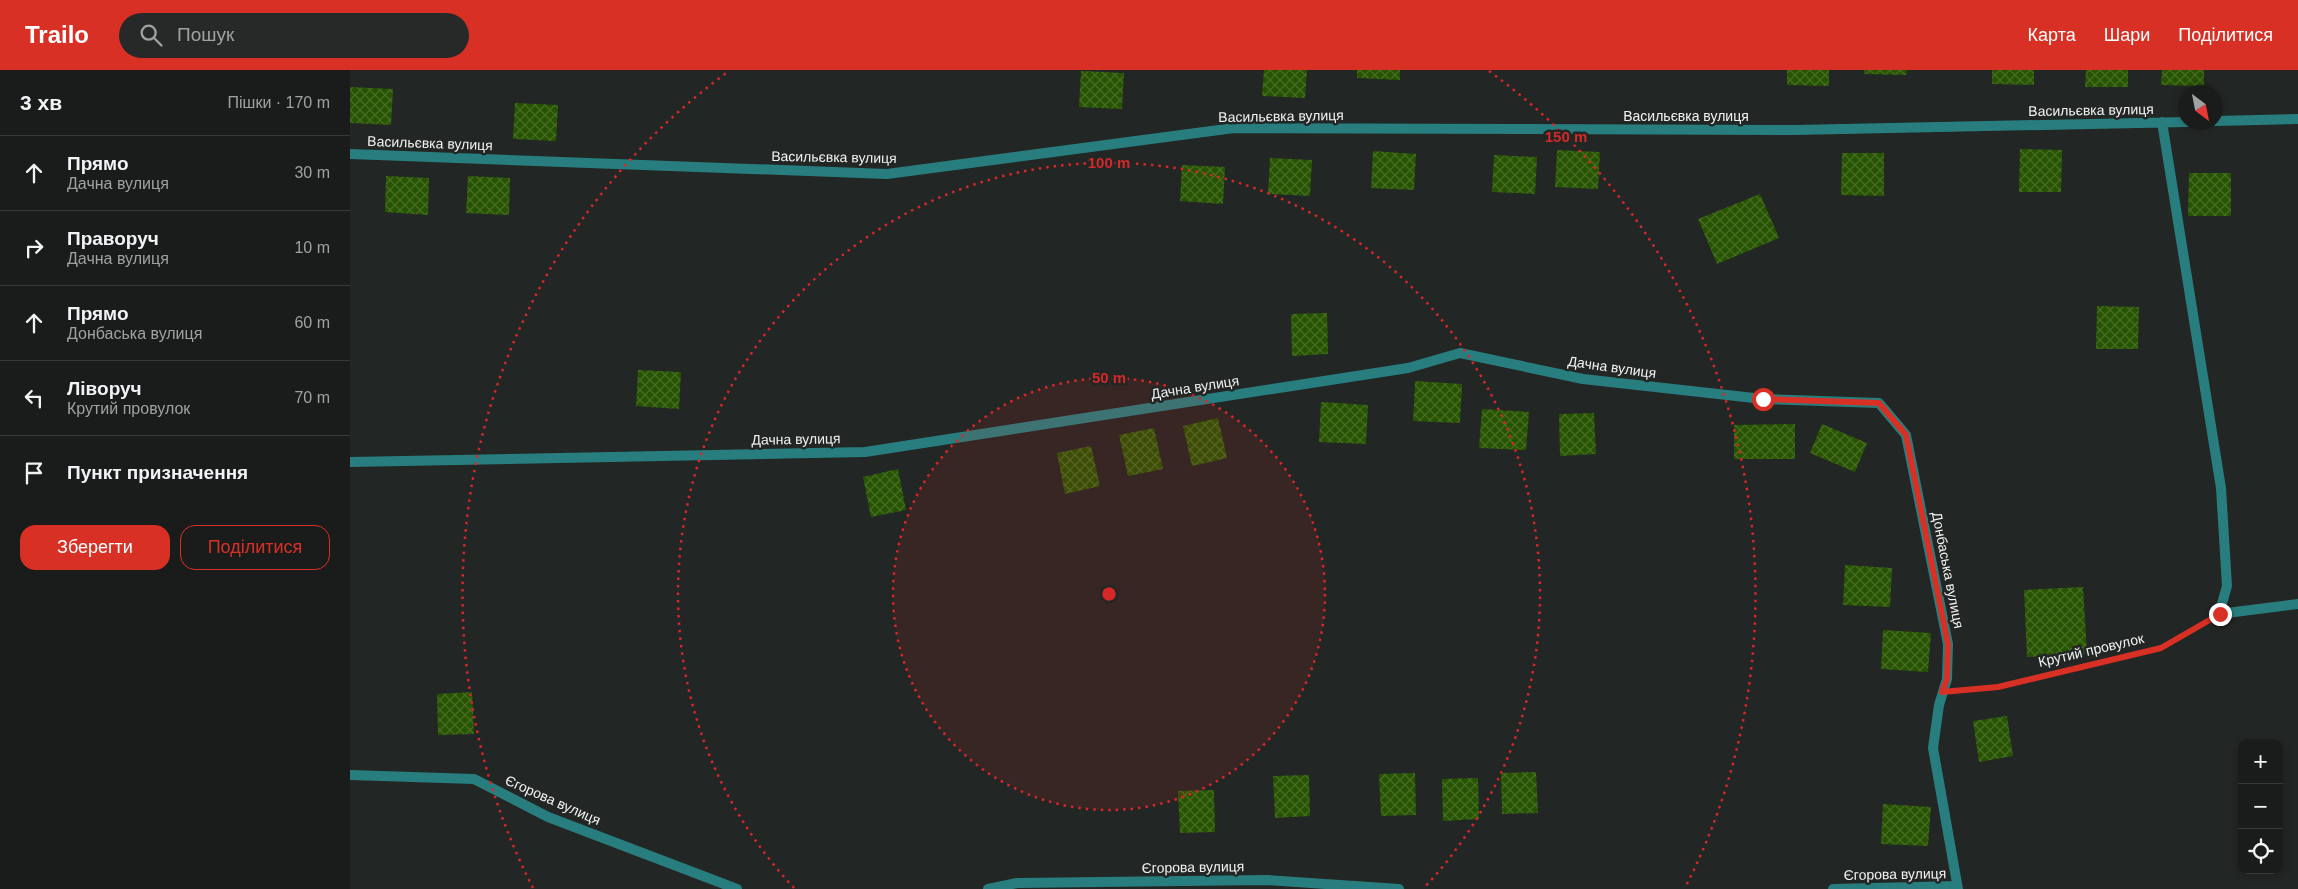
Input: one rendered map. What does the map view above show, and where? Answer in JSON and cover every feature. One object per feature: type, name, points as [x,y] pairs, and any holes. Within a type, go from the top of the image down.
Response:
[{"type":"street","points":[[2223,121],[2298,119]]},
{"type":"street","points":[[2162,122],[2220,488],[2227,586],[2220,614],[2298,604]]},
{"type":"street","name":"Васильєвка вулиця","points":[[350,154],[887,174],[1234,128],[1794,130],[2178,122]]},
{"type":"street","name":"Дачна вулиця","points":[[350,462],[865,452],[1408,368],[1460,353],[1583,379],[1763,399],[1879,403],[1906,435]]},
{"type":"street","name":"Донбаська вулиця","points":[[1906,435],[1948,644],[1947,679],[1942,692],[1933,748],[1957,888]]},
{"type":"street","name":"Єгорова вулиця","points":[[350,775],[474,779],[548,816],[738,889]]},
{"type":"street","name":"Єгорова вулиця","points":[[988,889],[1017,883],[1267,880],[1399,889]]},
{"type":"street","name":"Єгорова вулиця","points":[[1834,889],[1957,888]]},
{"type":"path","name":"Крутий провулок","points":[[1942,692],[1998,687],[2161,648],[2220,614]]},
{"type":"building","points":[[1264,70],[1307,70],[1305,98],[1262,96]]},
{"type":"building","points":[[1357,70],[1400,70],[1400,80],[1357,78]]},
{"type":"building","points":[[1787,70],[1829,70],[1829,86],[1787,85]]},
{"type":"building","points":[[1864,70],[1907,70],[1906,75],[1864,74]]},
{"type":"building","points":[[1992,70],[2034,70],[2034,85],[1992,84]]},
{"type":"building","points":[[2086,70],[2128,70],[2128,87],[2085,87]]},
{"type":"building","points":[[2162,70],[2204,70],[2204,85],[2161,85]]},
{"type":"building","points":[[1081,71],[1124,73],[1122,109],[1079,107]]},
{"type":"building","points":[[350,87],[393,89],[391,125],[350,123]]},
{"type":"building","points":[[515,103],[558,105],[556,141],[513,139]]},
{"type":"building","points":[[2020,149],[2062,150],[2061,192],[2019,192]]},
{"type":"building","points":[[1557,150],[1600,152],[1598,189],[1555,187]]},
{"type":"building","points":[[1373,151],[1416,154],[1414,190],[1371,188]]},
{"type":"building","points":[[1842,153],[1884,153],[1884,196],[1841,195]]},
{"type":"building","points":[[1494,155],[1537,157],[1535,194],[1492,192]]},
{"type":"building","points":[[1270,158],[1312,160],[1310,196],[1268,194]]},
{"type":"building","points":[[1182,165],[1225,167],[1223,204],[1180,201]]},
{"type":"building","points":[[2189,173],[2231,173],[2231,216],[2188,216]]},
{"type":"building","points":[[386,176],[429,178],[428,215],[385,212]]},
{"type":"building","points":[[468,176],[510,178],[509,215],[466,213]]},
{"type":"building","points":[[1760,194],[1779,238],[1717,264],[1698,219]]},
{"type":"building","points":[[2097,306],[2139,307],[2138,349],[2096,349]]},
{"type":"building","points":[[1327,313],[1328,354],[1292,356],[1291,314]]},
{"type":"building","points":[[638,370],[681,372],[679,409],[636,406]]},
{"type":"building","points":[[1415,381],[1462,384],[1460,423],[1413,421]]},
{"type":"building","points":[[1321,402],[1368,405],[1366,444],[1319,442]]},
{"type":"building","points":[[1482,409],[1529,412],[1526,450],[1479,448]]},
{"type":"building","points":[[1594,413],[1596,454],[1560,456],[1559,414]]},
{"type":"building","points":[[1218,418],[1227,458],[1192,466],[1183,426]]},
{"type":"building","points":[[1795,424],[1795,459],[1734,459],[1734,425]]},
{"type":"building","points":[[1822,424],[1867,443],[1855,472],[1810,453]]},
{"type":"building","points":[[1154,428],[1163,469],[1128,476],[1119,435]]},
{"type":"building","points":[[1091,446],[1100,486],[1065,494],[1057,453]]},
{"type":"building","points":[[898,469],[906,510],[871,517],[863,477]]},
{"type":"building","points":[[1845,565],[1892,568],[1890,607],[1843,605]]},
{"type":"building","points":[[2083,587],[2087,654],[2027,657],[2024,590]]},
{"type":"building","points":[[1883,630],[1931,633],[1928,672],[1881,669]]},
{"type":"building","points":[[472,692],[474,734],[438,735],[437,694]]},
{"type":"building","points":[[2007,716],[2013,756],[1979,762],[1973,721]]},
{"type":"building","points":[[1536,772],[1538,813],[1502,814],[1501,773]]},
{"type":"building","points":[[1415,773],[1416,815],[1381,816],[1379,774]]},
{"type":"building","points":[[1309,775],[1310,816],[1275,818],[1273,776]]},
{"type":"building","points":[[1478,778],[1479,819],[1443,821],[1442,779]]},
{"type":"building","points":[[1214,790],[1215,832],[1180,833],[1178,791]]},
{"type":"building","points":[[1883,804],[1931,807],[1928,846],[1881,844]]},
{"type":"route","points":[[1763,399],[1879,403],[1906,435],[1948,644],[1947,679],[1942,692],[1998,687],[2161,648],[2220,614]]}]
